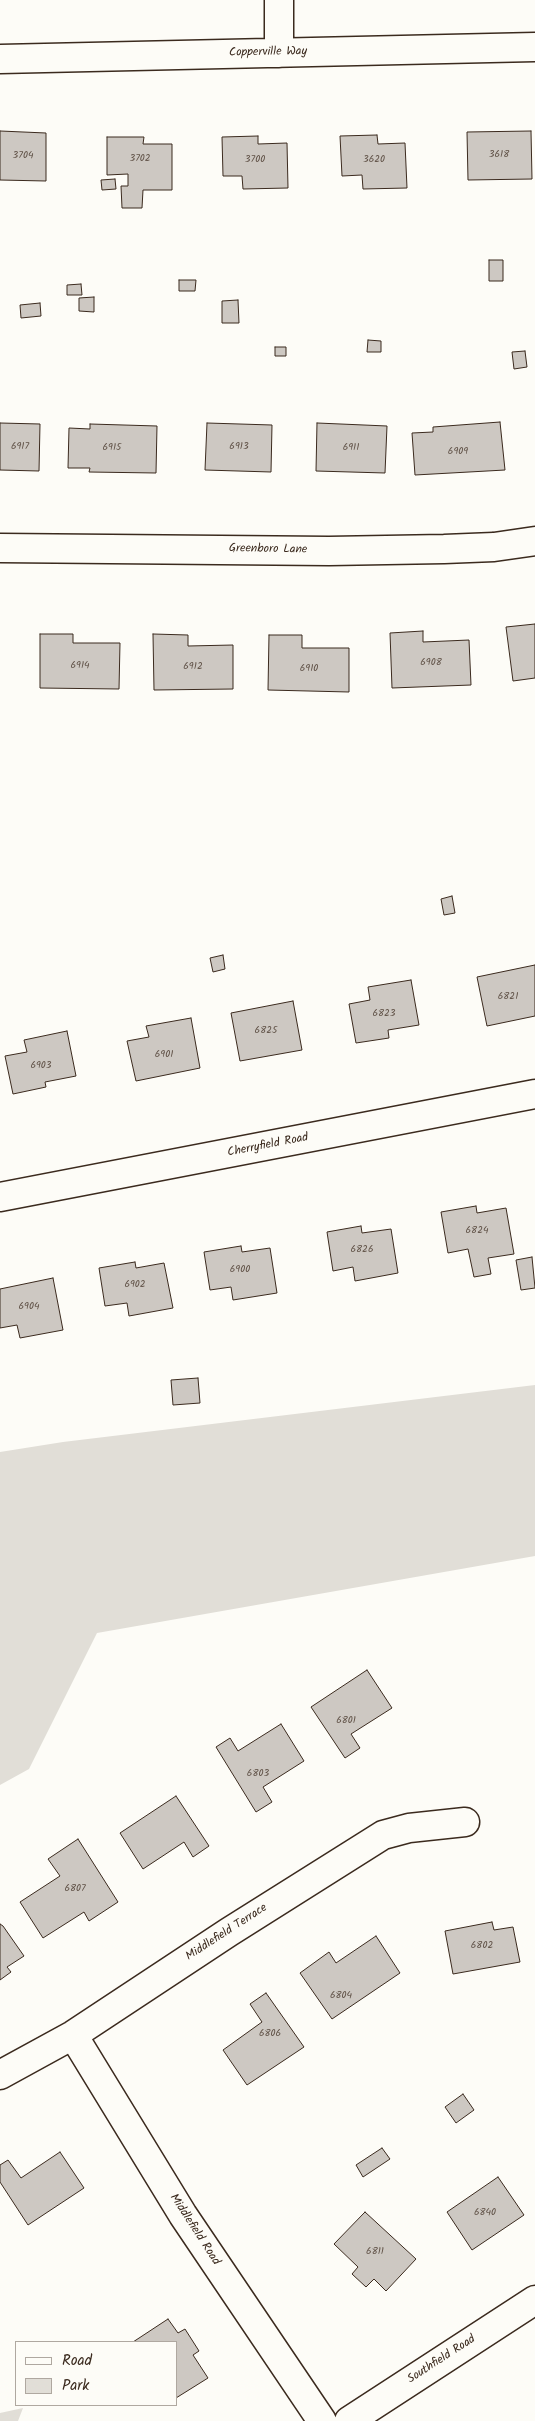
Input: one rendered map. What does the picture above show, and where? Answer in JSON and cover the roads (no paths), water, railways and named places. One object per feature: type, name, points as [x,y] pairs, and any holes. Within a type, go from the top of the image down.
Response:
[{"type":"street","points":[[279,0],[279,53]]},
{"type":"street","name":"Copperville Way","points":[[0,59],[535,46]]},
{"type":"street","name":"Greenboro Lane","points":[[0,548],[319,551],[494,547],[535,541]]},
{"type":"street","name":"Cherryfield Road","points":[[0,1197],[535,1094]]},
{"type":"street","name":"Middlefield Terrace","points":[[0,2075],[73,2035],[229,1932],[383,1835],[409,1828],[465,1822]]},
{"type":"street","name":"Middlefield Road","points":[[73,2035],[183,2215],[322,2421]]},
{"type":"street","name":"Southfield Road","points":[[349,2421],[535,2300]]}]
